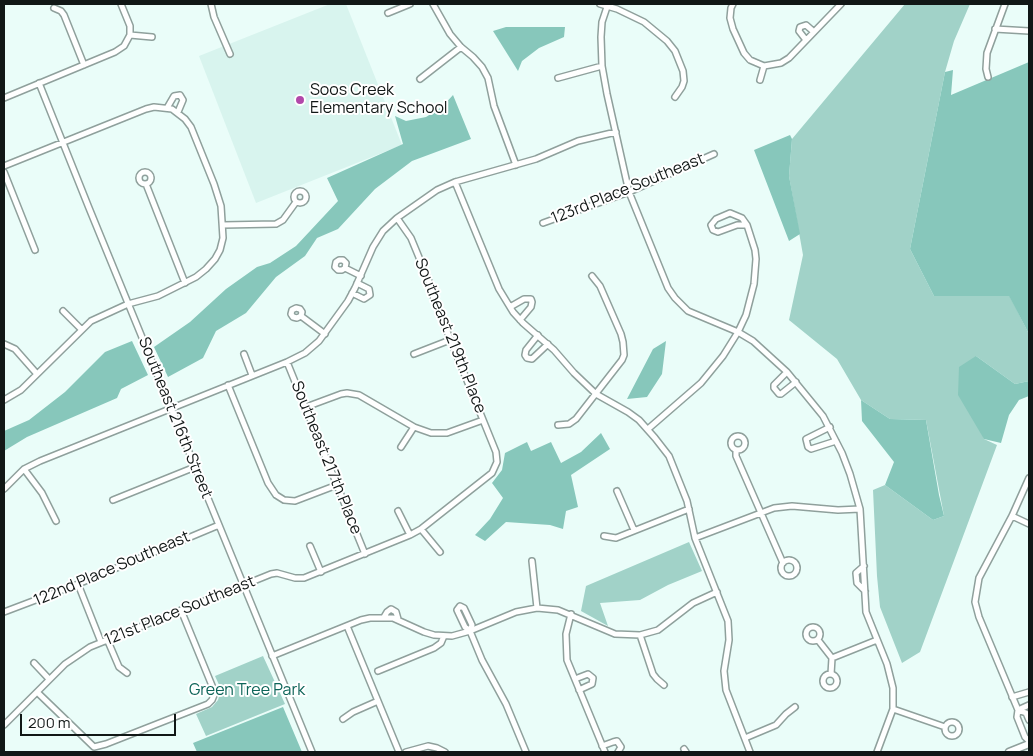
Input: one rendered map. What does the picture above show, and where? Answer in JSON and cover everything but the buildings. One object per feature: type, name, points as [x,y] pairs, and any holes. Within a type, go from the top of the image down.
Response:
[{"type":"main road","points":[[1009,752],[1029,742]]},
{"type":"street","points":[[4,98],[115,52],[124,46],[130,35],[130,26],[121,4]]},
{"type":"street","points":[[211,4],[214,17],[230,54]]},
{"type":"street","points":[[388,13],[410,4]]},
{"type":"street","points":[[433,4],[445,26],[482,67],[488,78],[494,106],[516,165]]},
{"type":"street","points":[[600,4],[607,5],[644,22],[676,51],[683,71],[684,82],[675,97]]},
{"type":"street","points":[[732,6],[730,18],[744,53],[750,60],[764,66],[781,63],[789,58],[841,4]]},
{"type":"street","points":[[988,77],[986,69],[987,53],[1005,4]]},
{"type":"street","points":[[607,5],[602,22],[602,66],[616,132],[629,192],[668,288],[682,307],[695,315],[738,332],[753,341],[787,372],[810,397],[830,427],[850,474],[860,509],[866,612],[891,676],[893,688],[893,710],[877,752]]},
{"type":"street","points":[[54,8],[61,11],[64,15],[84,64]]},
{"type":"street","points":[[806,40],[799,31],[800,27],[806,25],[814,32]]},
{"type":"street","points":[[995,29],[1029,31]]},
{"type":"street","points":[[130,35],[152,36]]},
{"type":"street","points":[[420,79],[462,47]]},
{"type":"street","points":[[558,78],[602,66]]},
{"type":"street","points":[[760,80],[764,66]]},
{"type":"street","name":"Southeast 216th Street","points":[[39,83],[312,752]]},
{"type":"street","points":[[4,166],[146,109],[154,107],[172,110],[191,127],[221,206],[223,225],[223,238],[220,250],[206,269],[185,284],[158,296],[128,304],[91,321],[21,390],[4,400]]},
{"type":"street","points":[[4,489],[24,469],[40,461],[287,362],[305,352],[325,334],[352,293],[377,238],[397,218],[437,190],[455,182],[516,165],[578,140],[616,132]]},
{"type":"street","name":"123rd Place Southeast","points":[[543,223],[629,192],[714,154]]},
{"type":"street","points":[[4,172],[35,250]]},
{"type":"street","points":[[455,182],[499,289],[520,320],[548,344],[596,394],[628,412],[648,429],[668,456],[687,501],[695,538],[728,621],[729,630],[724,671],[726,690],[750,752]]},
{"type":"street","points":[[146,184],[185,284]]},
{"type":"street","points":[[223,225],[276,224],[283,220],[296,202]]},
{"type":"street","points":[[648,429],[701,383],[723,356],[738,332],[750,301],[754,284],[756,259],[754,245],[747,225],[742,218],[730,213],[716,219],[711,225],[713,230],[718,232],[737,225],[747,225]]},
{"type":"street","name":"Southeast 219th Place","points":[[397,218],[411,238],[497,457]]},
{"type":"street","points":[[345,268],[361,276]]},
{"type":"street","points":[[558,425],[573,422],[622,360],[624,350],[621,334],[600,286],[592,276]]},
{"type":"street","points":[[352,293],[364,298],[370,295],[369,289],[358,283]]},
{"type":"street","points":[[510,306],[524,299],[531,299],[531,307],[520,320]]},
{"type":"street","points":[[63,311],[81,329]]},
{"type":"street","points":[[301,316],[325,334]]},
{"type":"street","points":[[538,335],[526,350],[527,358],[532,359],[548,344]]},
{"type":"street","points":[[414,354],[450,340]]},
{"type":"street","points":[[4,344],[15,349],[37,374]]},
{"type":"street","points":[[244,354],[252,375]]},
{"type":"street","name":"Southeast 217th Place","points":[[287,362],[365,554]]},
{"type":"street","points":[[787,372],[774,384],[774,388],[779,394],[796,382]]},
{"type":"street","points":[[228,385],[272,491],[280,498],[289,501],[300,500],[337,485]]},
{"type":"street","points":[[306,407],[341,394],[353,393],[414,427],[431,433],[447,433],[483,420]]},
{"type":"street","points":[[401,447],[414,427]]},
{"type":"street","points":[[830,427],[806,439],[808,447],[811,449],[836,441]]},
{"type":"street","points":[[736,450],[736,456],[783,563]]},
{"type":"street","name":"121st Place Southeast","points":[[4,722],[76,655],[107,639],[277,573],[299,579],[321,572],[410,535],[421,529],[487,478],[495,468],[497,457]]},
{"type":"street","points":[[113,500],[196,466]]},
{"type":"street","points":[[24,469],[42,493],[56,521]]},
{"type":"street","points":[[1029,478],[1012,516],[979,578],[976,602],[978,617],[1018,710],[1017,717],[1029,742]]},
{"type":"street","points":[[617,491],[634,530]]},
{"type":"street","points":[[695,538],[774,508],[792,506],[838,510],[860,509]]},
{"type":"street","points":[[604,536],[616,538],[689,509]]},
{"type":"street","points":[[398,511],[410,535]]},
{"type":"street","points":[[1012,516],[1029,524]]},
{"type":"street","name":"122nd Place Southeast","points":[[4,612],[78,584],[219,524]]},
{"type":"street","points":[[421,529],[440,552]]},
{"type":"street","points":[[310,546],[321,572]]},
{"type":"street","points":[[532,561],[536,608]]},
{"type":"street","points":[[78,584],[101,642]]},
{"type":"street","points":[[272,656],[360,620],[384,617],[398,619],[424,632],[444,636],[470,631],[516,612],[536,608],[558,610],[571,614],[615,634],[640,635],[658,630],[694,603],[717,592]]},
{"type":"street","points":[[384,617],[391,609],[396,612],[398,619]]},
{"type":"street","points":[[37,692],[94,747],[208,704],[214,695],[213,688],[181,610]]},
{"type":"street","points":[[571,614],[566,634],[566,652],[604,752]]},
{"type":"street","points":[[347,626],[399,752]]},
{"type":"street","points":[[470,631],[482,660],[506,704],[526,752]]},
{"type":"street","points":[[640,635],[653,674],[664,685]]},
{"type":"street","points":[[378,671],[434,648],[441,642],[444,636]]},
{"type":"street","points":[[107,639],[119,667],[127,673]]},
{"type":"street","points":[[818,640],[832,658],[831,674]]},
{"type":"street","points":[[832,658],[877,640]]},
{"type":"street","points":[[34,662],[49,679]]},
{"type":"street","points":[[575,679],[588,674],[593,678],[592,684],[579,690]]},
{"type":"street","points":[[1012,697],[1029,692]]},
{"type":"street","points":[[343,719],[353,712],[378,702]]},
{"type":"street","points":[[1018,710],[1029,705]]},
{"type":"street","points":[[744,738],[776,725],[795,707]]},
{"type":"street","points":[[893,710],[945,727]]},
{"type":"street","points":[[1018,710],[1026,713],[1029,720]]},
{"type":"street","points":[[602,746],[617,742],[621,747],[618,752]]},
{"type":"street","points":[[406,752],[422,746],[438,748],[446,752]]},
{"type":"shaded area","name":"Soos Creek Elementary School","points":[[330,4],[346,4],[402,145],[256,203],[199,56]]},
{"type":"green space","points":[[905,4],[970,4],[954,41],[945,72],[910,249],[934,296],[1009,295],[1029,334],[1029,381],[1015,384],[976,356],[984,439],[997,445],[920,652],[902,663],[880,607],[873,490],[885,485],[933,520],[944,516],[926,420],[890,419],[861,400],[837,359],[789,320],[803,255],[789,176],[792,139]]},
{"type":"green space","points":[[506,27],[565,27],[564,37],[539,48],[522,61],[518,71],[493,31]]},
{"type":"green space","points":[[1029,62],[1029,334],[1009,296],[934,296],[910,249],[945,72],[953,70],[951,95]]},
{"type":"green space","points":[[453,95],[471,139],[412,161],[375,189],[338,229],[317,238],[305,256],[276,277],[246,313],[216,331],[203,358],[168,377],[154,347],[190,322],[226,289],[257,267],[270,263],[296,246],[338,201],[327,178],[403,144],[395,116],[406,121],[426,117],[442,107]]},
{"type":"green space","points":[[790,135],[792,139],[789,176],[800,234],[789,241],[754,150]]},
{"type":"green space","points":[[132,341],[148,375],[121,389],[117,398],[27,437],[4,451],[4,431],[29,420],[65,392],[105,352]]},
{"type":"green space","points":[[666,341],[662,374],[647,397],[627,399],[653,349]]},
{"type":"green space","points":[[976,356],[1015,384],[1029,381],[1029,396],[1019,400],[1009,415],[1001,443],[984,439],[958,395],[959,367]]},
{"type":"green space","points":[[861,400],[890,419],[926,420],[944,516],[933,520],[885,485],[894,462],[862,421]]},
{"type":"green space","points":[[601,433],[610,449],[571,475],[578,507],[566,511],[563,529],[550,525],[506,522],[485,541],[475,535],[490,519],[503,498],[492,483],[502,470],[505,453],[527,442],[531,451],[551,442],[561,463],[581,452]]},
{"type":"green space","points":[[689,542],[702,571],[668,585],[640,600],[600,603],[608,626],[581,611],[586,586]]},
{"type":"green space","name":"Green Tree Park","points":[[263,656],[285,704],[206,736],[196,714],[212,707],[218,700],[220,687],[215,676]]},
{"type":"green space","points":[[283,707],[302,752],[197,752],[193,743]]},
{"type":"place","name":"Soos Creek Elementary School","points":[[300,100]]}]
